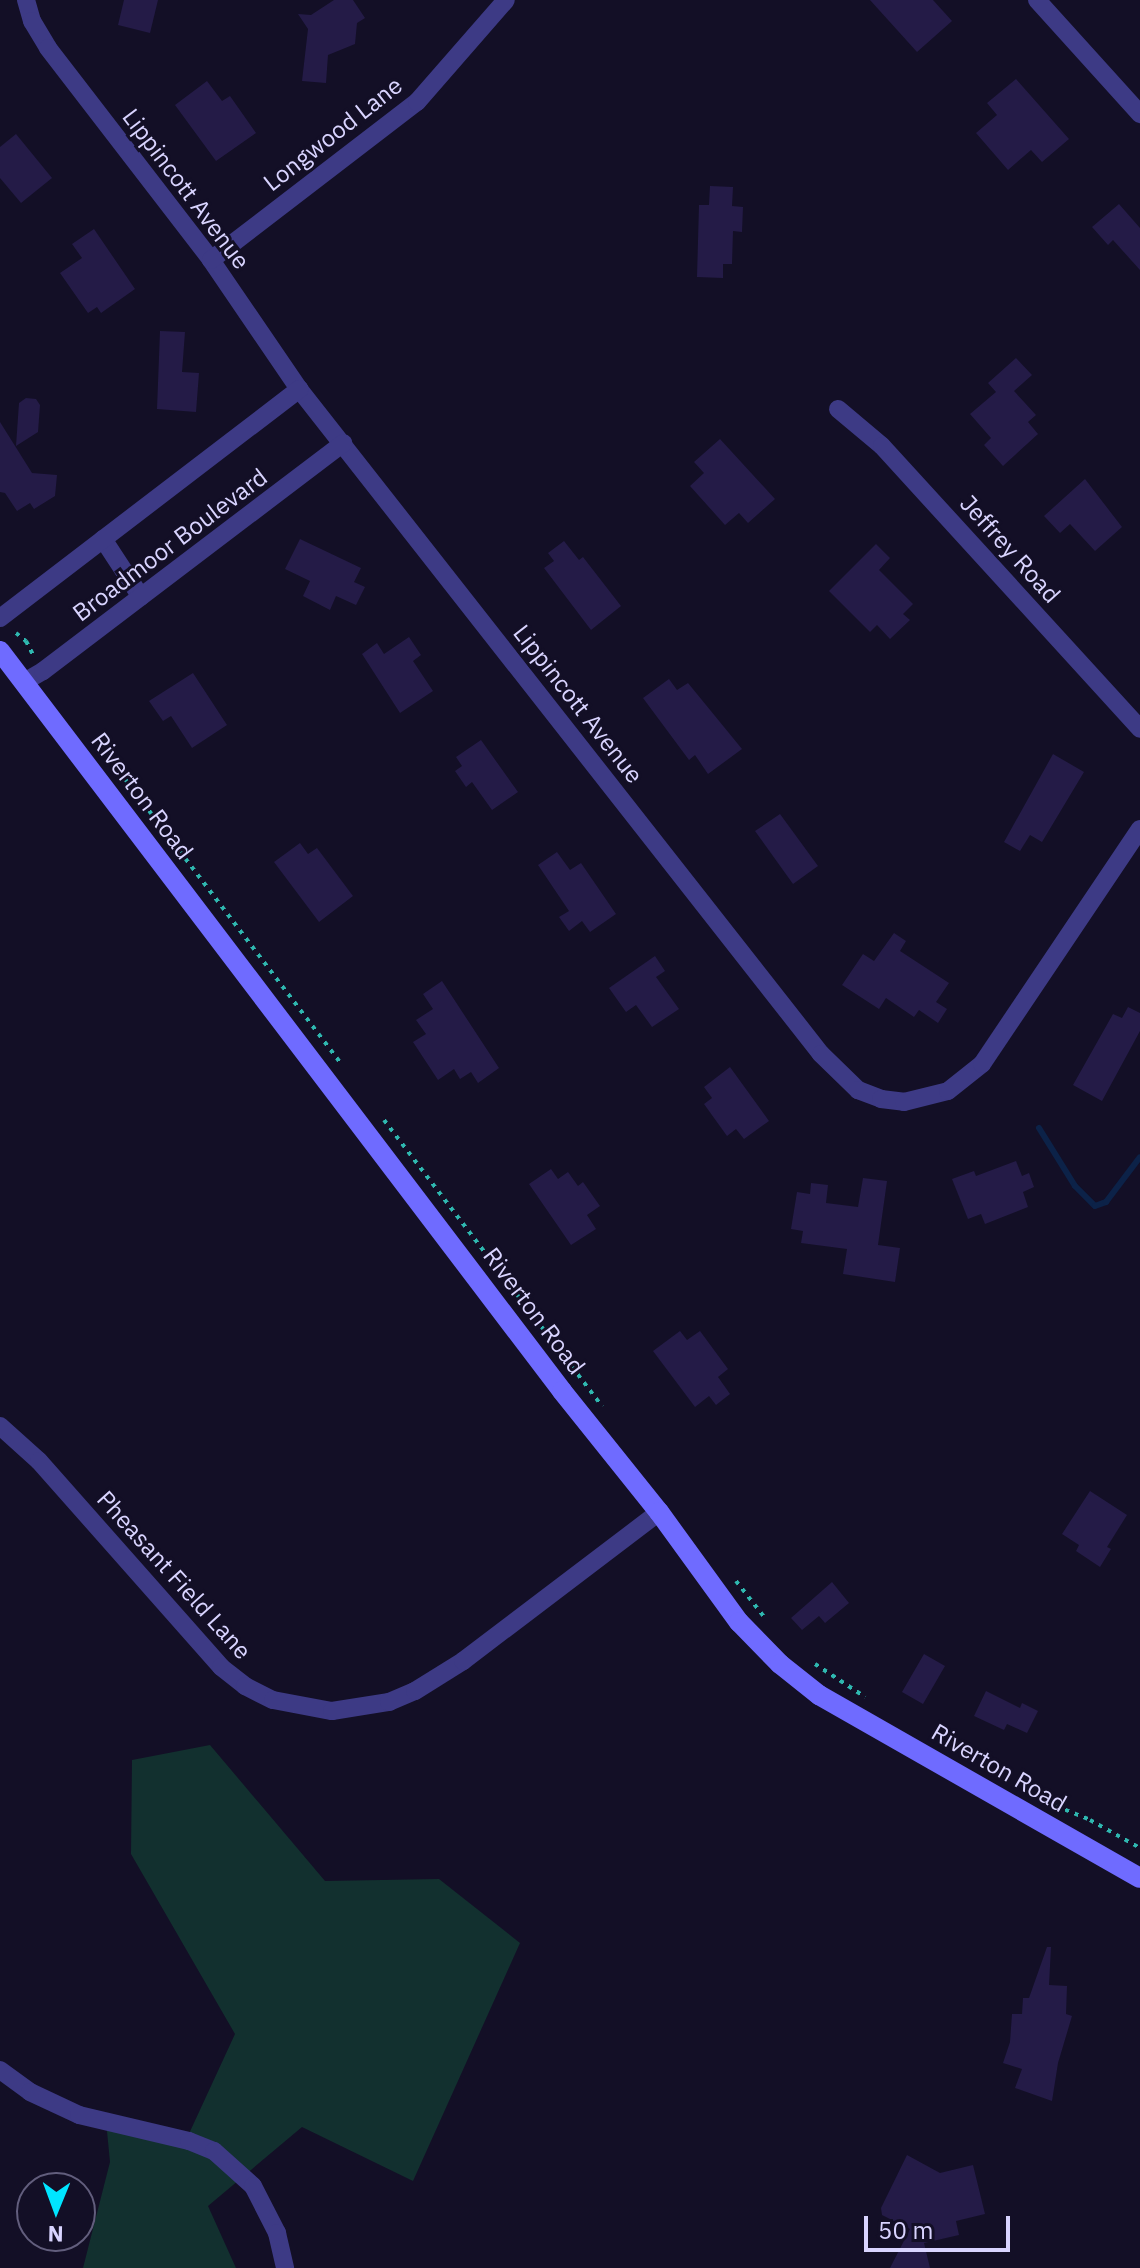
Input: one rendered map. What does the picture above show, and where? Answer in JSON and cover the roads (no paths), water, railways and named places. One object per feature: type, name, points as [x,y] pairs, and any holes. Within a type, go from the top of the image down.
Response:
[{"type":"main road","name":"Riverton Road","points":[[0,651],[562,1391],[659,1512],[739,1622],[780,1664],[819,1695],[1140,1878]]},
{"type":"street","name":"Lippincott Avenue","points":[[26,0],[32,21],[48,48],[211,260],[299,389],[821,1054],[858,1090],[881,1099],[904,1102],[948,1091],[982,1064],[1140,829]]},
{"type":"street","name":"Longwood Lane","points":[[211,260],[417,102],[506,0]]},
{"type":"street","points":[[1037,0],[1140,114]]},
{"type":"street","name":"Broadmoor Boulevard","points":[[0,618],[299,389]]},
{"type":"street","name":"Jeffrey Road","points":[[838,409],[882,446],[1140,729]]},
{"type":"street","name":"Broadmoor Boulevard","points":[[24,682],[343,443]]},
{"type":"street","points":[[103,539],[141,597]]},
{"type":"street","name":"Pheasant Field Lane","points":[[0,1426],[39,1461],[221,1667],[245,1686],[273,1700],[332,1711],[389,1702],[415,1691],[463,1661],[659,1512]]},
{"type":"street","points":[[0,2070],[30,2092],[79,2115],[189,2141],[214,2151],[253,2186],[277,2233],[285,2268]]},
{"type":"waterway","points":[[1039,1128],[1075,1186],[1095,1206],[1106,1202],[1140,1157]]}]
